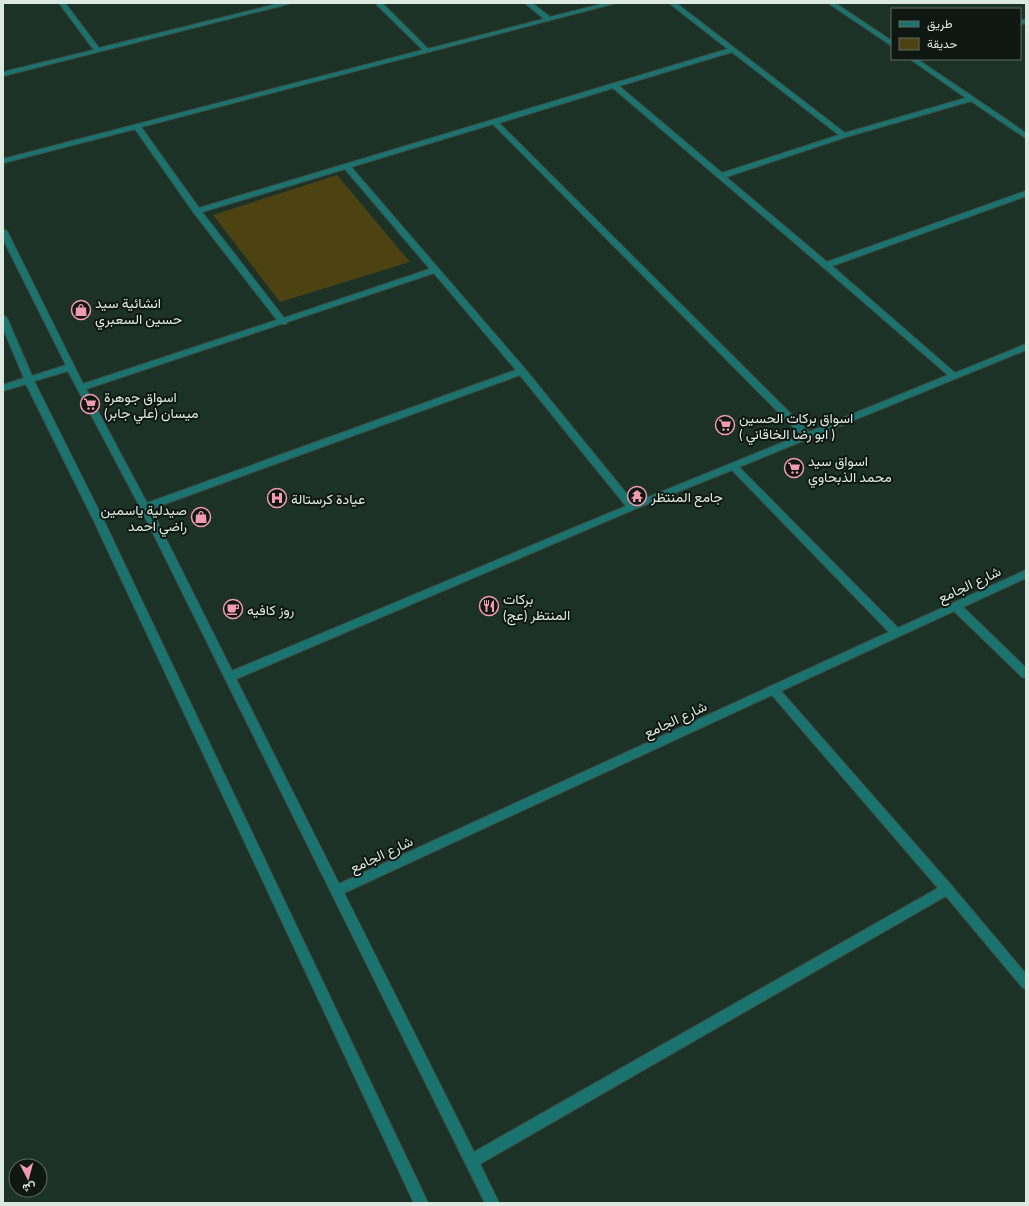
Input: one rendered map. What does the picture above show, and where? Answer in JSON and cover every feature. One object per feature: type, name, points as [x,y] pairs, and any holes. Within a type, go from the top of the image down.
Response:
[{"type":"street","points":[[62,3],[98,52]]},
{"type":"street","points":[[3,74],[98,52],[289,3]]},
{"type":"street","points":[[378,3],[427,51]]},
{"type":"street","points":[[528,3],[548,20]]},
{"type":"street","points":[[3,161],[614,3]]},
{"type":"street","points":[[672,3],[844,136]]},
{"type":"street","points":[[831,3],[891,43]]},
{"type":"street","points":[[198,210],[346,167],[493,121],[733,50]]},
{"type":"street","points":[[914,60],[1026,136]]},
{"type":"street","points":[[613,85],[826,264],[954,376]]},
{"type":"street","points":[[721,176],[844,136],[972,99]]},
{"type":"street","points":[[493,121],[808,436]]},
{"type":"street","points":[[136,126],[283,322]]},
{"type":"street","points":[[346,167],[522,371],[632,507]]},
{"type":"street","points":[[826,264],[1026,193]]},
{"type":"street","points":[[3,231],[70,367],[145,507],[492,1203]]},
{"type":"street","points":[[81,388],[283,322],[435,270]]},
{"type":"street","points":[[3,318],[29,380],[103,528],[421,1203]]},
{"type":"street","points":[[230,677],[632,507],[1026,347]]},
{"type":"street","points":[[3,388],[70,367]]},
{"type":"street","points":[[145,507],[522,371]]},
{"type":"street","points":[[733,466],[897,634]]},
{"type":"street","name":"شارع الجامع","points":[[336,891],[1026,574]]},
{"type":"street","points":[[956,607],[1026,674]]},
{"type":"street","points":[[774,690],[947,889],[1026,983]]},
{"type":"street","points":[[471,1161],[947,889]]},
{"type":"green space","points":[[337,175],[410,262],[280,302],[213,215]]},
{"type":"place","name":"انشائية سيد حسين السعبري","points":[[81,310]]},
{"type":"place","name":"اسواق جوهرة ميسان (علي جابر)","points":[[90,404]]},
{"type":"place","name":"اسواق بركات الحسين ( ابو رضا الخاقاني )","points":[[725,425]]},
{"type":"place","name":"اسواق سيد محمد الذبحاوي","points":[[794,468]]},
{"type":"place","name":"جامع المنتظر","points":[[637,496]]},
{"type":"place","name":"عيادة كرستالة","points":[[277,498]]},
{"type":"place","name":"صيدلية ياسمين راضي احمد","points":[[201,517]]},
{"type":"place","name":"بركات المنتظر (عج)","points":[[489,606]]},
{"type":"place","name":"روز كافيه","points":[[233,609]]}]
